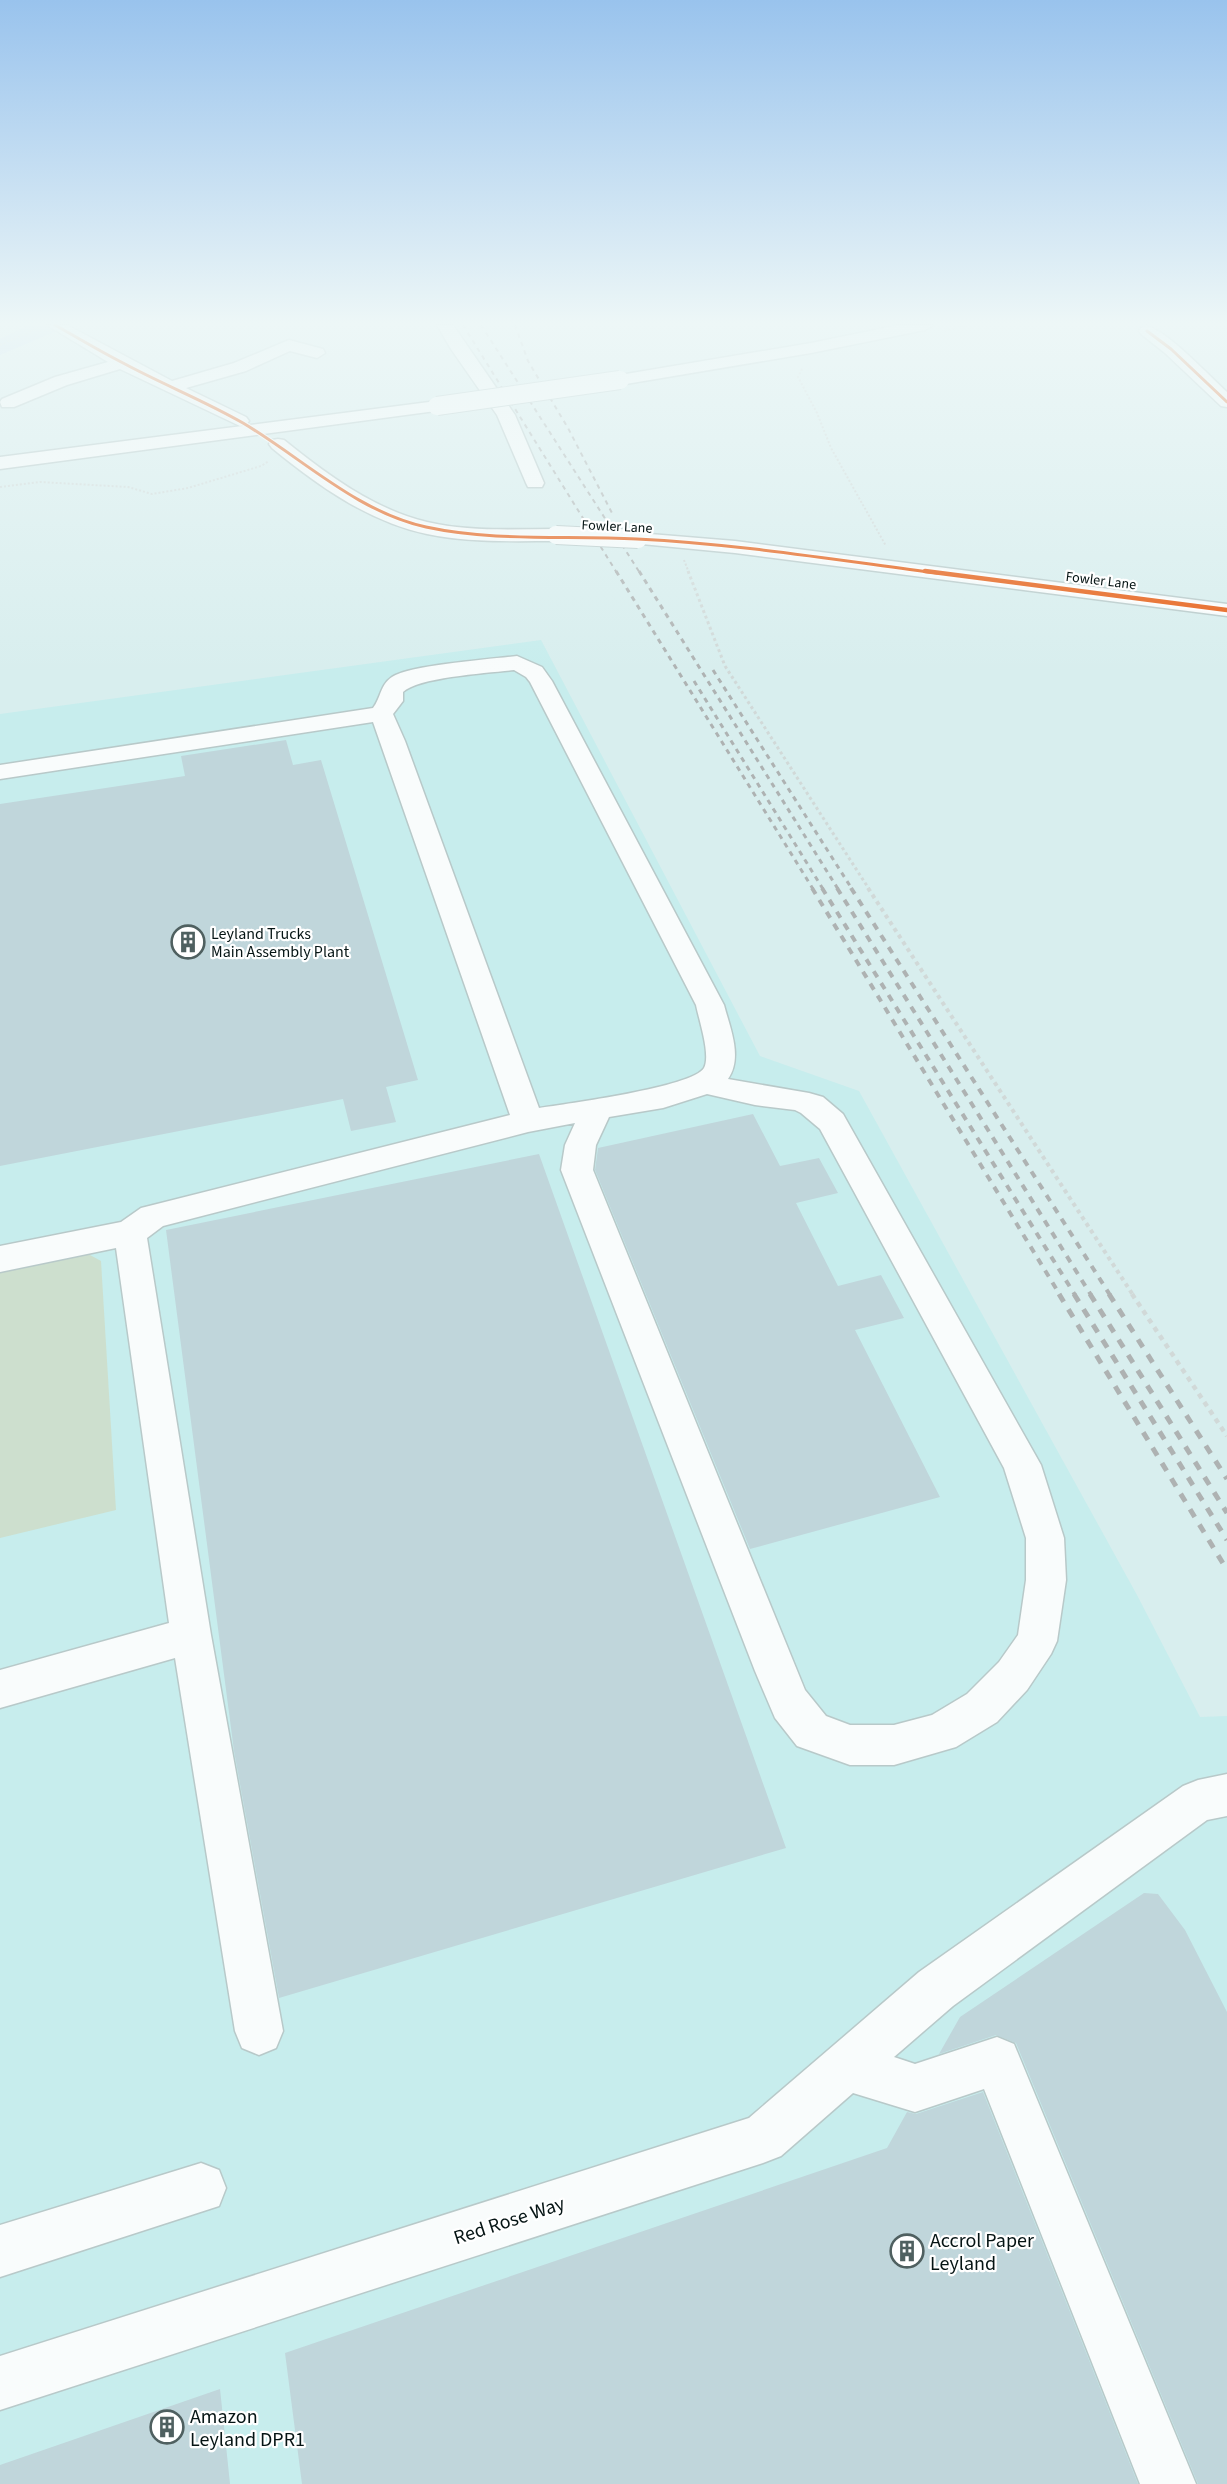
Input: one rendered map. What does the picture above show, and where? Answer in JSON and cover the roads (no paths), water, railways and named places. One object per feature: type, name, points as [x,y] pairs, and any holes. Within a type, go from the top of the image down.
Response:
[{"type":"main road","points":[[0,463],[145,441]]},
{"type":"main road","points":[[517,441],[535,483]]},
{"type":"main road","name":"Fowler Lane","points":[[281,446],[357,500],[425,528],[478,534],[681,542],[1227,610]]},
{"type":"main road","points":[[0,772],[381,714],[391,701],[392,690],[401,681],[430,674],[517,663],[534,672],[547,692],[710,1005],[721,1054],[719,1070],[706,1084]]},
{"type":"main road","points":[[381,714],[393,741],[528,1121]]},
{"type":"main road","points":[[0,1259],[130,1233],[153,1217],[528,1121],[663,1096],[706,1084],[755,1095],[798,1100],[812,1106],[832,1122],[1022,1465],[1045,1538],[1046,1580],[1037,1641],[1013,1676],[982,1708],[941,1733],[894,1746],[850,1745],[812,1732],[790,1704],[770,1660],[577,1170],[576,1156],[579,1145],[599,1108]]},
{"type":"main road","points":[[130,1233],[191,1635],[259,2031]]},
{"type":"main road","points":[[0,1689],[191,1635]]},
{"type":"main road","name":"Red Rose Way","points":[[0,2383],[763,2138],[936,1989],[1198,1801],[1227,1796]]},
{"type":"main road","points":[[847,2067],[915,2088],[997,2061],[1168,2484]]},
{"type":"main road","points":[[0,2251],[201,2188]]},
{"type":"railway","points":[[535,441],[617,573]]},
{"type":"railway","points":[[555,441],[640,573]]},
{"type":"railway","points":[[575,441],[613,515]]},
{"type":"railway","points":[[616,571],[813,889]]},
{"type":"railway","points":[[639,571],[838,889]]},
{"type":"railway","points":[[713,670],[852,889]]},
{"type":"railway","points":[[694,681],[823,889]]},
{"type":"railway","points":[[812,888],[1060,1295]]},
{"type":"railway","points":[[822,888],[1075,1295]]},
{"type":"railway","points":[[837,888],[1091,1295]]},
{"type":"railway","points":[[851,888],[1110,1295]]},
{"type":"railway","points":[[1059,1294],[1227,1570]]},
{"type":"railway","points":[[1074,1294],[1227,1540]]},
{"type":"railway","points":[[1090,1294],[1227,1513]]},
{"type":"railway","points":[[1109,1294],[1227,1479]]},
{"type":"place","name":"Leyland Trucks Main Assembly Plant","points":[[188,942]]},
{"type":"place","name":"Accrol Paper Leyland","points":[[907,2251]]},
{"type":"place","name":"Amazon Leyland DPR1","points":[[167,2427]]}]
